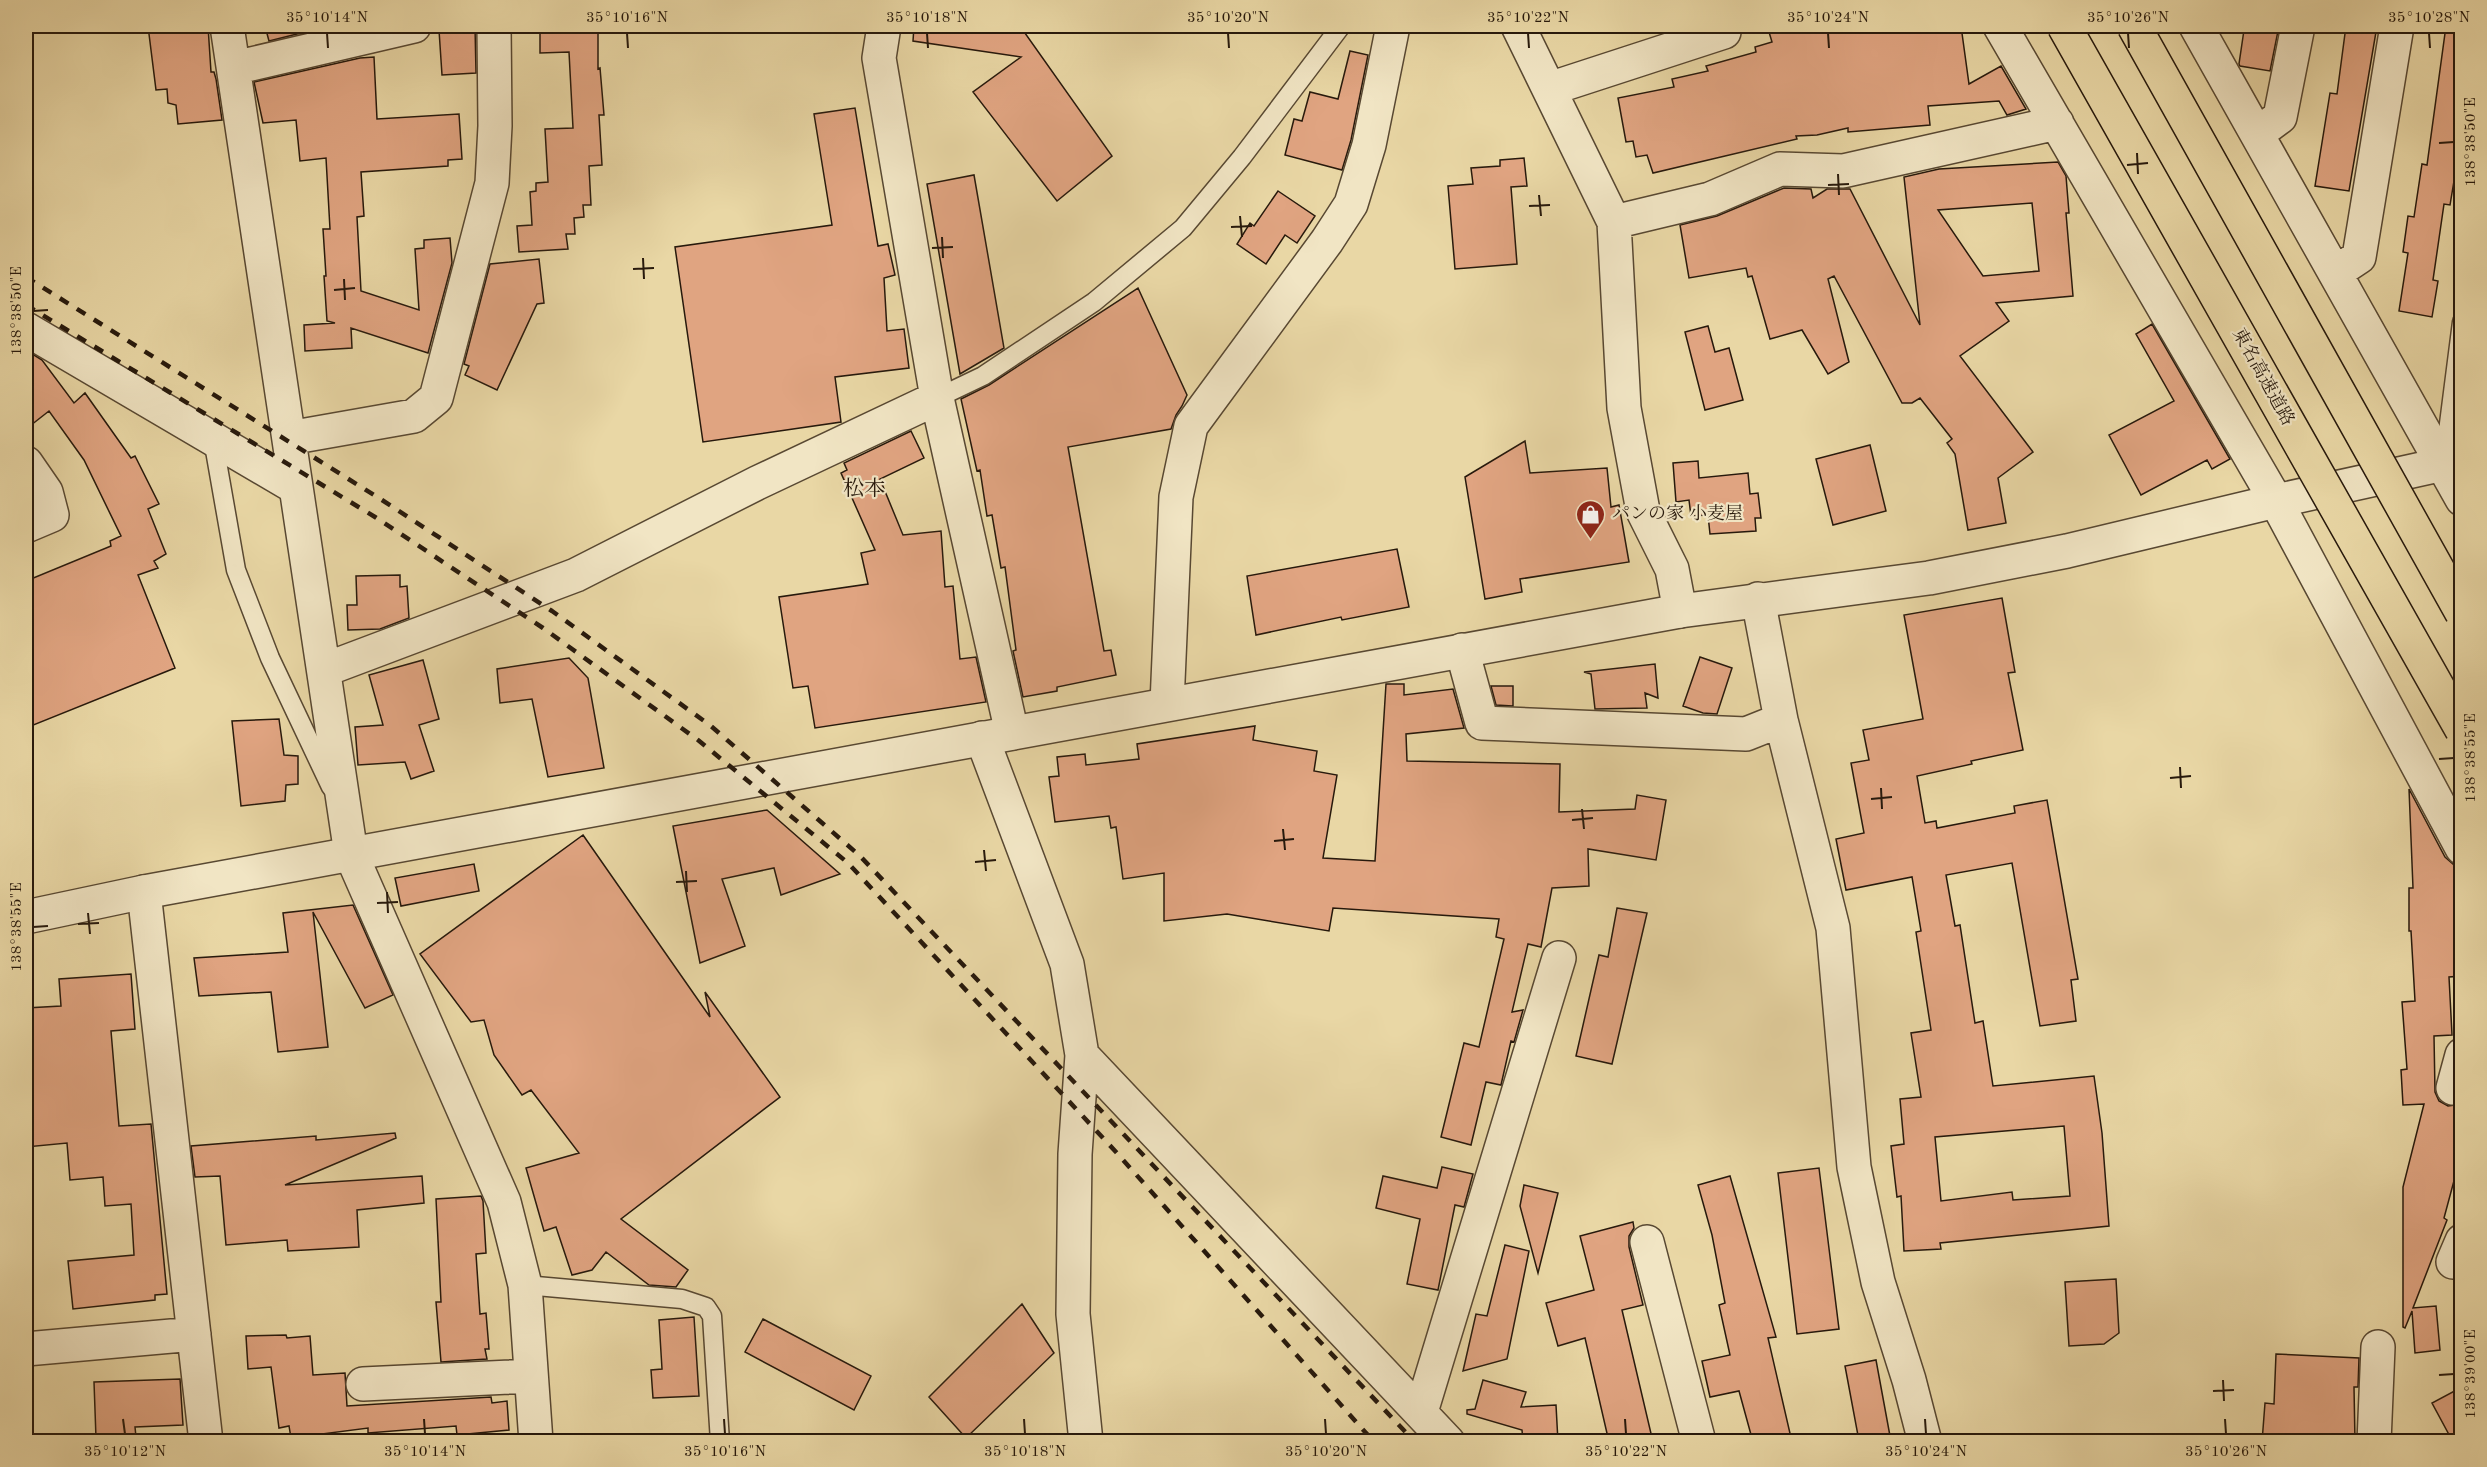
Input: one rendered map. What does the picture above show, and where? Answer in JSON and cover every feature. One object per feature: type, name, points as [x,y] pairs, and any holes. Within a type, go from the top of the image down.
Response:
[{"type":"highway","name":"東名高速道路","points":[[2064,26],[2462,730]]},
{"type":"highway","points":[[2134,26],[2462,613]]},
{"type":"street","points":[[227,26],[351,854],[504,1202],[525,1285],[536,1442]]},
{"type":"street","points":[[234,68],[414,26]]},
{"type":"street","points":[[289,438],[414,416],[436,398],[492,183],[495,126],[494,26]]},
{"type":"street","points":[[884,26],[879,58],[997,736],[1067,964],[1082,1055],[1075,1154],[1073,1314],[1086,1442]]},
{"type":"street","points":[[1167,704],[1176,497],[1191,426],[1327,241],[1351,204],[1369,145],[1393,26]]},
{"type":"street","points":[[1518,26],[1614,222],[1624,408],[1643,511],[1672,569],[1680,611]]},
{"type":"street","points":[[2000,26],[2276,501],[2462,848]]},
{"type":"street","points":[[2196,26],[2336,273],[2452,462],[2462,499]]},
{"type":"street","points":[[2257,134],[2280,117],[2298,26]]},
{"type":"street","points":[[2336,273],[2359,257],[2397,26]]},
{"type":"street","points":[[1549,89],[1724,32]]},
{"type":"street","points":[[1614,222],[1710,199],[1780,169],[1843,171],[2057,123]]},
{"type":"street","points":[[26,328],[295,486]]},
{"type":"street","points":[[324,670],[576,575],[757,483],[937,398]]},
{"type":"street","points":[[26,916],[144,892],[1680,611],[1929,578],[2067,551],[2452,462]]},
{"type":"street","points":[[26,463],[46,492],[52,515],[26,526]]},
{"type":"street","points":[[1758,599],[1781,720],[1833,928],[1854,1167],[1878,1282],[1909,1380],[1925,1442]]},
{"type":"street","points":[[1462,650],[1482,723],[1746,734],[1781,720]]},
{"type":"street","points":[[144,892],[207,1442]]},
{"type":"street","points":[[1421,1412],[1559,958]]},
{"type":"street","points":[[1082,1055],[1448,1442]]},
{"type":"street","points":[[2453,1088],[2462,1055]]},
{"type":"street","points":[[1647,1242],[1700,1442]]},
{"type":"street","points":[[26,1348],[194,1334]]},
{"type":"street","points":[[2374,1442],[2378,1347]]},
{"type":"street","points":[[363,1384],[531,1376]]},
{"type":"lane","points":[[937,398],[983,376],[1094,302],[1183,228],[1242,157],[1341,26]]},
{"type":"lane","points":[[2452,462],[2462,322]]},
{"type":"lane","points":[[213,439],[236,570],[270,658],[346,819]]},
{"type":"lane","points":[[525,1285],[682,1299],[706,1307],[712,1316],[720,1442]]},
{"type":"building","points":[[148,26],[208,26],[211,72],[214,72],[216,79],[222,120],[178,124],[176,105],[168,103],[167,89],[156,90]]},
{"type":"building","points":[[265,26],[316,26],[317,29],[269,41]]},
{"type":"building","points":[[540,26],[598,26],[598,69],[600,68],[604,115],[599,115],[602,165],[589,166],[591,205],[583,205],[584,217],[574,218],[575,234],[566,234],[568,249],[519,252],[517,226],[532,225],[530,192],[536,191],[536,183],[548,182],[545,129],[573,128],[569,52],[540,53]]},
{"type":"building","points":[[914,26],[1020,26],[1112,156],[1057,201],[973,92],[1021,57],[913,41]]},
{"type":"building","points":[[1791,26],[1961,26],[1969,84],[2001,66],[2026,109],[2007,115],[1999,101],[1928,106],[1930,125],[1848,132],[1848,128],[1817,135],[1796,136],[1797,139],[1653,173],[1647,155],[1636,157],[1633,141],[1626,142],[1618,98],[1674,87],[1672,79],[1708,71],[1706,66],[1756,52],[1755,47],[1772,42],[1769,32]]},
{"type":"building","points":[[2251,26],[2279,26],[2270,71],[2239,64],[2244,30],[2250,31]]},
{"type":"building","points":[[2346,26],[2377,26],[2349,191],[2315,186],[2330,93],[2337,94]]},
{"type":"building","points":[[2446,26],[2462,26],[2462,151],[2459,151],[2450,205],[2444,204],[2433,280],[2438,281],[2432,317],[2399,311],[2408,253],[2403,252],[2408,216],[2414,217],[2422,164],[2427,165]]},
{"type":"building","points":[[475,27],[476,73],[442,75],[439,30]]},
{"type":"building","points":[[1350,51],[1368,55],[1351,140],[1342,170],[1285,155],[1294,119],[1302,121],[1310,92],[1338,99]]},
{"type":"building","points":[[374,57],[377,119],[459,114],[462,159],[448,160],[448,166],[361,172],[364,216],[357,217],[361,291],[419,310],[415,249],[424,248],[424,240],[450,238],[452,263],[428,353],[351,328],[352,348],[305,351],[304,325],[335,323],[327,321],[324,276],[326,276],[323,229],[330,229],[326,158],[300,161],[296,120],[263,123],[254,82],[360,58]]},
{"type":"building","points":[[855,108],[878,246],[888,244],[895,275],[884,278],[887,331],[904,329],[909,368],[835,377],[841,422],[703,442],[675,247],[832,225],[814,114]]},
{"type":"building","points":[[1524,158],[1527,186],[1511,187],[1517,264],[1455,269],[1448,186],[1473,184],[1471,168],[1500,166],[1500,160]]},
{"type":"building","points":[[2058,162],[2066,176],[2069,213],[2066,213],[2073,296],[1996,303],[2009,321],[1960,356],[2033,452],[1998,478],[2006,523],[1968,530],[1955,454],[1947,443],[1952,439],[1920,398],[1912,403],[1902,403],[1834,276],[1828,279],[1849,362],[1828,374],[1802,330],[1770,339],[1752,276],[1748,277],[1746,268],[1689,278],[1680,225],[1717,216],[1784,188],[1811,189],[1813,198],[1827,189],[1850,189],[1920,325],[1904,177],[1939,169]],"holes":[[[2032,203],[2039,271],[1983,276],[1938,210]]]},
{"type":"building","points":[[974,175],[1004,348],[960,374],[927,184]]},
{"type":"building","points":[[1278,191],[1315,216],[1297,243],[1285,235],[1266,264],[1237,244],[1250,223],[1254,226]]},
{"type":"building","points":[[539,259],[544,303],[537,304],[497,390],[465,375],[469,366],[464,364],[490,264]]},
{"type":"building","points":[[1138,288],[1187,395],[1171,429],[1068,447],[1104,651],[1111,650],[1116,675],[1057,687],[1057,691],[1023,697],[1013,651],[1016,650],[1005,567],[1001,568],[992,515],[987,516],[980,470],[977,471],[961,399],[989,385]]},
{"type":"building","points":[[2152,324],[2230,459],[2212,469],[2207,460],[2141,495],[2109,435],[2174,401],[2136,334]]},
{"type":"building","points":[[1708,326],[1715,352],[1729,348],[1743,400],[1705,410],[1685,332]]},
{"type":"building","points":[[26,350],[42,360],[74,403],[85,393],[131,458],[135,456],[159,504],[148,509],[166,554],[154,561],[158,568],[138,575],[175,668],[26,728],[26,581],[111,546],[110,541],[121,536],[84,460],[49,411],[26,429]]},
{"type":"building","points":[[911,431],[924,458],[880,479],[903,535],[941,531],[945,587],[953,586],[960,659],[976,657],[986,702],[815,728],[808,686],[793,688],[779,597],[868,584],[861,553],[875,550],[841,473],[847,470],[844,463]]},
{"type":"building","points":[[1525,441],[1530,473],[1607,468],[1611,507],[1619,505],[1629,562],[1520,579],[1522,592],[1485,599],[1465,477]]},
{"type":"building","points":[[1870,445],[1886,511],[1833,525],[1816,459]]},
{"type":"building","points":[[1698,461],[1699,478],[1748,473],[1750,494],[1758,493],[1761,518],[1755,518],[1756,531],[1710,534],[1708,515],[1691,516],[1689,500],[1676,502],[1673,463]]},
{"type":"building","points":[[1397,549],[1409,607],[1342,620],[1341,617],[1256,635],[1247,576]]},
{"type":"building","points":[[400,575],[400,587],[407,586],[409,618],[380,629],[348,630],[347,605],[357,605],[356,576]]},
{"type":"building","points":[[2002,598],[2015,672],[2008,673],[2023,750],[1917,776],[1925,823],[1936,821],[1937,828],[2015,813],[2014,806],[2047,800],[2078,979],[2071,980],[2076,1021],[2040,1026],[2012,863],[1946,875],[1955,926],[1960,925],[1975,1023],[1983,1021],[1993,1086],[2094,1076],[2102,1133],[2109,1226],[1940,1243],[1941,1249],[1904,1251],[1901,1196],[1897,1197],[1891,1146],[1904,1144],[1900,1099],[1921,1097],[1911,1033],[1931,1030],[1916,932],[1921,931],[1912,877],[1846,890],[1836,839],[1864,833],[1851,763],[1869,760],[1863,730],[1923,719],[1904,615]],"holes":[[[2064,1126],[2070,1196],[2013,1200],[2012,1192],[1941,1201],[1935,1137]]]},
{"type":"building","points":[[1700,657],[1732,668],[1717,714],[1703,713],[1683,706]]},
{"type":"building","points":[[569,658],[588,678],[604,768],[548,777],[532,699],[500,703],[497,669]]},
{"type":"building","points":[[423,660],[439,719],[419,725],[434,771],[411,779],[405,762],[358,765],[355,727],[383,725],[369,675]]},
{"type":"building","points":[[1655,664],[1658,698],[1645,693],[1647,708],[1595,709],[1591,674],[1584,672]]},
{"type":"building","points":[[1386,684],[1404,684],[1404,695],[1453,689],[1464,728],[1406,734],[1407,761],[1560,764],[1559,812],[1635,809],[1637,795],[1666,800],[1656,860],[1588,849],[1589,886],[1552,888],[1541,947],[1528,944],[1512,1012],[1523,1010],[1514,1042],[1511,1041],[1501,1085],[1486,1082],[1471,1145],[1441,1137],[1464,1043],[1479,1047],[1504,939],[1496,937],[1499,919],[1333,908],[1329,931],[1227,914],[1164,921],[1164,873],[1123,879],[1116,827],[1111,828],[1109,816],[1055,822],[1049,777],[1059,776],[1057,757],[1085,754],[1086,765],[1139,759],[1137,744],[1255,726],[1253,740],[1317,751],[1314,771],[1337,775],[1323,858],[1375,861]]},
{"type":"building","points":[[1491,686],[1513,686],[1513,706],[1496,705]]},
{"type":"building","points":[[279,719],[284,755],[298,756],[298,784],[286,785],[285,801],[241,806],[232,721]]},
{"type":"building","points":[[2409,789],[2445,857],[2454,865],[2455,941],[2459,941],[2462,970],[2462,976],[2449,977],[2452,1035],[2434,1036],[2435,1092],[2439,1101],[2448,1106],[2462,1104],[2462,1151],[2444,1218],[2447,1220],[2413,1308],[2436,1306],[2440,1350],[2415,1353],[2412,1311],[2405,1328],[2403,1327],[2403,1187],[2424,1104],[2403,1105],[2401,1070],[2407,1069],[2402,1002],[2415,1001],[2411,931],[2409,931],[2409,888],[2413,888]]},
{"type":"building","points":[[767,810],[840,874],[781,895],[774,868],[722,879],[745,946],[700,963],[673,826]]},
{"type":"building","points":[[583,835],[710,1017],[705,992],[780,1097],[621,1219],[688,1270],[676,1287],[649,1285],[606,1252],[592,1270],[572,1275],[556,1227],[544,1231],[526,1168],[579,1153],[531,1090],[522,1095],[494,1055],[484,1020],[471,1022],[420,954]]},
{"type":"building","points":[[474,864],[479,891],[401,906],[395,878]]},
{"type":"building","points":[[353,905],[393,995],[365,1008],[313,912],[328,1047],[278,1052],[271,992],[199,996],[194,958],[288,952],[283,913]]},
{"type":"building","points":[[1617,908],[1647,913],[1612,1064],[1576,1056],[1599,955],[1608,957]]},
{"type":"building","points":[[131,974],[135,1029],[111,1031],[119,1126],[151,1124],[167,1294],[155,1295],[155,1300],[73,1309],[68,1261],[134,1255],[131,1204],[105,1206],[103,1177],[70,1180],[67,1143],[26,1147],[26,1008],[61,1006],[59,979]]},
{"type":"building","points":[[395,1133],[396,1138],[285,1185],[422,1176],[424,1203],[357,1210],[359,1247],[288,1251],[287,1240],[226,1245],[220,1176],[195,1177],[191,1146],[316,1136],[316,1140]]},
{"type":"building","points":[[1442,1167],[1473,1174],[1464,1207],[1455,1205],[1438,1290],[1407,1284],[1420,1219],[1376,1208],[1383,1176],[1437,1188]]},
{"type":"building","points":[[1819,1168],[1839,1329],[1797,1334],[1778,1173]]},
{"type":"building","points":[[1730,1176],[1776,1337],[1768,1338],[1792,1442],[1753,1442],[1739,1391],[1710,1397],[1702,1361],[1730,1355],[1719,1305],[1725,1303],[1712,1235],[1698,1185]]},
{"type":"building","points":[[1524,1185],[1558,1193],[1538,1273],[1520,1206]]},
{"type":"building","points":[[481,1196],[486,1253],[476,1254],[480,1314],[486,1313],[489,1349],[485,1349],[487,1359],[441,1362],[436,1302],[441,1302],[436,1199]]},
{"type":"building","points":[[1633,1222],[1634,1228],[1629,1236],[1629,1247],[1643,1305],[1622,1310],[1653,1442],[1609,1442],[1585,1338],[1558,1346],[1546,1303],[1594,1290],[1580,1236]]},
{"type":"building","points":[[1505,1245],[1529,1251],[1507,1359],[1463,1371],[1476,1314],[1487,1316]]},
{"type":"building","points":[[2116,1279],[2119,1333],[2104,1344],[2069,1346],[2065,1282]]},
{"type":"building","points":[[1022,1304],[1054,1353],[966,1438],[929,1397]]},
{"type":"building","points":[[694,1317],[699,1396],[653,1398],[651,1370],[662,1369],[659,1320]]},
{"type":"building","points":[[763,1319],[871,1376],[854,1410],[745,1352]]},
{"type":"building","points":[[286,1335],[287,1338],[310,1336],[313,1375],[345,1373],[347,1406],[491,1397],[492,1403],[507,1401],[509,1430],[457,1435],[456,1426],[368,1433],[368,1428],[291,1438],[289,1426],[279,1428],[271,1367],[248,1369],[246,1336]]},
{"type":"building","points":[[2276,1354],[2359,1358],[2358,1387],[2354,1387],[2355,1442],[2262,1442],[2265,1403],[2274,1404]]},
{"type":"building","points":[[1876,1360],[1890,1436],[1859,1441],[1845,1366]]},
{"type":"building","points":[[180,1379],[183,1425],[135,1427],[136,1437],[96,1438],[94,1382]]},
{"type":"building","points":[[1483,1380],[1526,1392],[1521,1407],[1556,1405],[1558,1442],[1523,1442],[1522,1430],[1467,1414],[1467,1410],[1475,1409]]},
{"type":"building","points":[[2462,1387],[2462,1442],[2453,1442],[2432,1403]]},
{"type":"railway","points":[[26,277],[382,500],[552,611],[711,726],[860,856],[1415,1442]]},
{"type":"railway","points":[[26,305],[375,517],[543,628],[698,740],[848,863],[1116,1152],[1374,1442]]},
{"type":"place","name":"パンの家 小麦屋","points":[[1591,540]]},
{"type":"district","name":"松本","points":[[864,489]]}]
